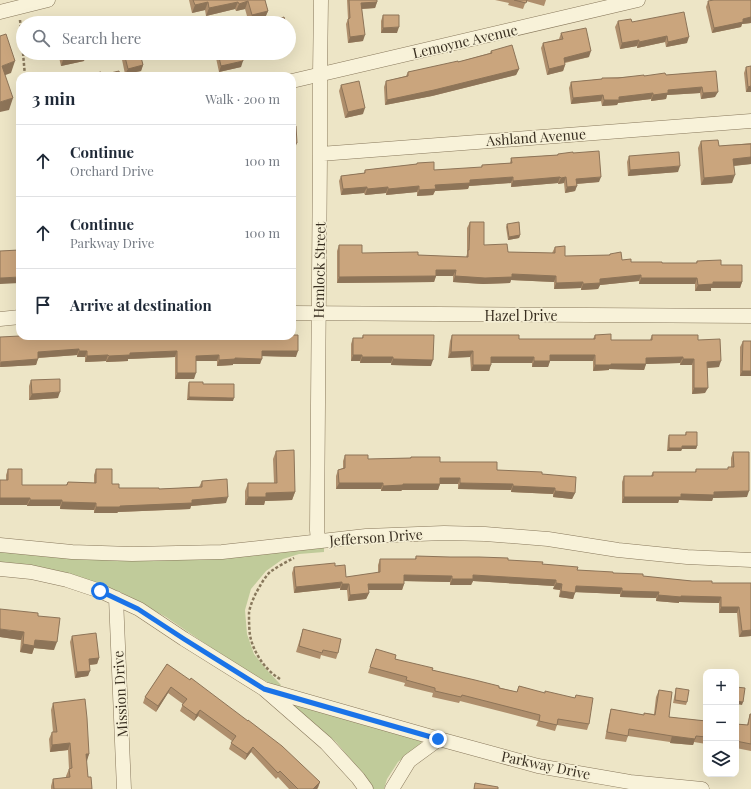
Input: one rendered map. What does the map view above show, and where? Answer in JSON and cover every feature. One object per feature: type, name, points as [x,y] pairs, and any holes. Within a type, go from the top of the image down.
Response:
[{"type":"street","points":[[0,12],[48,0]]},
{"type":"street","name":"Hemlock Street","points":[[318,541],[318,313],[321,0]]},
{"type":"street","name":"Lemoyne Avenue","points":[[296,80],[638,0]]},
{"type":"street","name":"Ashland Avenue","points":[[320,154],[751,121]]},
{"type":"street","name":"Hazel Drive","points":[[296,313],[751,316]]},
{"type":"street","points":[[0,319],[16,317]]},
{"type":"street","name":"Jefferson Drive","points":[[0,545],[72,552],[132,554],[222,552],[366,536],[444,533],[485,534],[548,539],[618,550],[687,557],[751,560]]},
{"type":"street","points":[[0,569],[31,572],[67,580],[100,591],[138,609],[184,639],[270,691],[326,743],[366,789]]},
{"type":"street","name":"Mission Drive","points":[[116,598],[124,789]]},
{"type":"street","name":"Parkway Drive","points":[[270,691],[538,766],[630,782],[702,789]]},
{"type":"street","points":[[392,789],[409,761],[438,739]]},
{"type":"path","points":[[24,60],[25,72]]},
{"type":"path","points":[[270,691],[282,687],[285,683],[274,676],[256,652],[250,634],[249,612],[260,585],[270,573],[287,561],[296,557]]},
{"type":"green space","points":[[324,546],[324,552],[299,554],[283,559],[266,571],[251,589],[245,610],[247,634],[254,654],[281,685],[279,688],[254,675],[166,617],[120,592],[75,576],[0,563],[0,551]]},
{"type":"green space","points":[[296,705],[421,741],[421,743],[398,762],[387,779],[384,789],[373,789],[364,775],[336,742],[294,708]]},
{"type":"building","points":[[193,0],[265,0],[268,11],[252,15],[248,1],[239,4],[238,2],[209,8],[208,2],[195,5]]},
{"type":"building","points":[[349,0],[377,0],[377,2],[361,3],[365,35],[350,37],[348,19],[350,18]]},
{"type":"building","points":[[514,0],[527,0],[526,3]]},
{"type":"building","points":[[751,0],[751,17],[743,19],[743,22],[714,28],[708,1]]},
{"type":"building","points":[[684,12],[689,37],[668,42],[667,36],[639,42],[639,40],[622,43],[618,21],[631,19],[632,22]]},
{"type":"building","points":[[383,15],[399,15],[399,27],[383,28]]},
{"type":"building","points":[[586,28],[591,51],[564,58],[565,65],[549,69],[543,43],[563,39],[561,33]]},
{"type":"building","points":[[6,34],[15,61],[2,66],[13,98],[0,102],[0,36]]},
{"type":"building","points":[[512,45],[519,69],[387,100],[386,81],[408,76],[408,72],[458,62],[492,53],[491,51]]},
{"type":"building","points":[[126,60],[142,60],[143,65],[128,69]]},
{"type":"building","points":[[220,60],[243,60],[243,61],[221,66]]},
{"type":"building","points":[[751,66],[751,86],[748,87],[746,67]]},
{"type":"building","points":[[716,71],[718,92],[703,93],[702,87],[668,90],[668,93],[653,95],[653,93],[619,97],[619,100],[604,100],[603,95],[573,98],[571,82],[665,73],[666,75]]},
{"type":"building","points":[[359,81],[365,108],[348,112],[341,85]]},
{"type":"building","points":[[718,140],[719,146],[751,144],[751,157],[733,159],[735,175],[704,178],[701,141]]},
{"type":"building","points":[[599,151],[601,177],[576,179],[577,186],[567,187],[566,177],[513,181],[513,177],[470,180],[470,183],[435,185],[436,189],[419,190],[419,186],[388,189],[388,187],[367,189],[367,187],[343,189],[341,176],[365,173],[365,170],[417,163],[434,162],[434,170],[482,167],[482,165],[512,163],[511,158]]},
{"type":"building","points":[[679,152],[680,166],[630,170],[629,156]]},
{"type":"building","points":[[470,222],[484,222],[484,245],[507,244],[508,252],[555,253],[555,247],[565,246],[565,256],[610,255],[621,252],[622,260],[631,259],[631,262],[697,263],[697,261],[721,260],[721,265],[742,265],[742,282],[713,282],[713,284],[698,285],[697,278],[641,278],[641,275],[600,279],[600,283],[556,283],[556,276],[512,274],[512,277],[485,278],[455,276],[456,270],[436,270],[436,276],[339,277],[339,245],[362,245],[362,253],[418,252],[418,255],[468,257]]},
{"type":"building","points":[[519,222],[520,235],[509,237],[507,224]]},
{"type":"building","points":[[16,250],[16,277],[0,278],[0,251]]},
{"type":"building","points":[[611,334],[611,340],[652,340],[652,335],[698,335],[698,340],[720,339],[721,361],[707,362],[708,388],[694,388],[694,359],[683,359],[683,357],[646,358],[646,364],[595,365],[595,355],[550,355],[550,361],[534,361],[534,357],[491,357],[491,365],[473,365],[473,351],[451,352],[452,335],[519,335],[519,339],[595,339],[595,335]]},
{"type":"building","points":[[296,335],[298,335],[298,351],[262,351],[262,359],[235,358],[219,360],[219,355],[196,356],[196,373],[177,373],[177,351],[130,353],[130,355],[109,356],[87,356],[87,351],[79,351],[79,349],[38,352],[38,359],[1,362],[0,364],[0,337],[16,336],[16,340],[296,340]]},
{"type":"building","points":[[363,335],[434,335],[433,360],[393,359],[393,357],[362,357],[362,355],[353,355],[353,338],[363,338]]},
{"type":"building","points":[[743,341],[751,341],[751,371],[742,371]]},
{"type":"building","points":[[60,379],[60,392],[32,394],[31,380]]},
{"type":"building","points":[[189,382],[203,382],[203,384],[234,384],[234,398],[189,397]]},
{"type":"building","points":[[686,432],[697,432],[697,446],[669,448],[669,435],[686,435]]},
{"type":"building","points":[[294,450],[295,492],[266,493],[266,497],[248,497],[248,483],[277,483],[276,451]]},
{"type":"building","points":[[733,452],[749,452],[749,491],[714,492],[714,495],[681,494],[681,497],[624,497],[624,476],[653,476],[653,472],[696,472],[696,469],[728,469],[728,467],[734,467]]},
{"type":"building","points":[[345,455],[368,455],[368,459],[440,457],[440,462],[497,462],[497,470],[542,472],[542,474],[576,477],[575,493],[555,491],[555,488],[513,486],[513,484],[460,483],[460,478],[440,478],[440,484],[403,484],[383,486],[383,483],[339,483],[338,470],[345,468]]},
{"type":"building","points":[[8,469],[22,469],[22,485],[67,485],[68,482],[96,483],[96,469],[112,469],[112,484],[119,484],[119,488],[159,489],[202,487],[202,481],[227,479],[228,497],[192,500],[192,503],[120,507],[96,507],[96,503],[62,502],[62,500],[0,498],[0,480],[8,480]]},
{"type":"building","points":[[416,556],[508,558],[508,560],[543,562],[542,564],[578,567],[577,570],[643,574],[643,576],[692,581],[712,581],[712,583],[751,583],[751,630],[742,631],[739,607],[721,607],[721,597],[681,597],[658,595],[659,592],[622,591],[622,588],[576,586],[575,593],[561,591],[562,584],[556,583],[556,580],[473,575],[473,579],[452,579],[452,576],[404,575],[404,584],[368,584],[369,593],[350,595],[349,584],[342,584],[342,582],[296,587],[294,567],[335,563],[335,566],[345,565],[346,577],[380,572],[380,559],[416,559]]},
{"type":"building","points":[[0,609],[38,613],[38,616],[60,618],[57,642],[35,640],[34,646],[23,644],[24,632],[0,629]]},
{"type":"building","points":[[303,629],[341,639],[338,653],[323,650],[322,653],[299,646]]},
{"type":"building","points":[[96,633],[99,658],[89,659],[90,671],[77,672],[72,636]]},
{"type":"building","points":[[376,649],[396,655],[395,659],[433,668],[432,670],[499,686],[499,688],[517,692],[519,686],[545,693],[545,691],[575,698],[576,695],[593,698],[589,724],[558,719],[557,725],[539,721],[540,715],[462,695],[461,697],[435,691],[435,688],[406,680],[407,677],[370,667]]},
{"type":"building","points":[[167,664],[190,680],[191,678],[282,746],[320,782],[313,789],[298,789],[280,771],[278,773],[253,747],[247,754],[231,743],[236,736],[200,710],[196,715],[182,705],[187,699],[171,687],[158,706],[145,697]]},
{"type":"building","points":[[739,687],[745,688],[743,702],[739,701]]},
{"type":"building","points":[[676,688],[689,690],[687,702],[675,700]]},
{"type":"building","points":[[659,690],[672,692],[669,717],[703,721],[703,737],[696,736],[695,739],[629,729],[628,736],[607,732],[611,709],[644,715],[644,713],[655,715]]},
{"type":"building","points":[[85,699],[89,754],[86,754],[88,777],[91,777],[92,789],[54,789],[53,779],[70,777],[69,769],[72,768],[70,743],[52,745],[52,732],[57,732],[53,703]]},
{"type":"building","points":[[751,714],[751,744],[739,742],[739,724],[748,725]]},
{"type":"building","points":[[475,783],[498,787],[498,789],[474,789]]},
{"type":"route","points":[[100,591],[138,609],[264,689],[438,739]]}]
